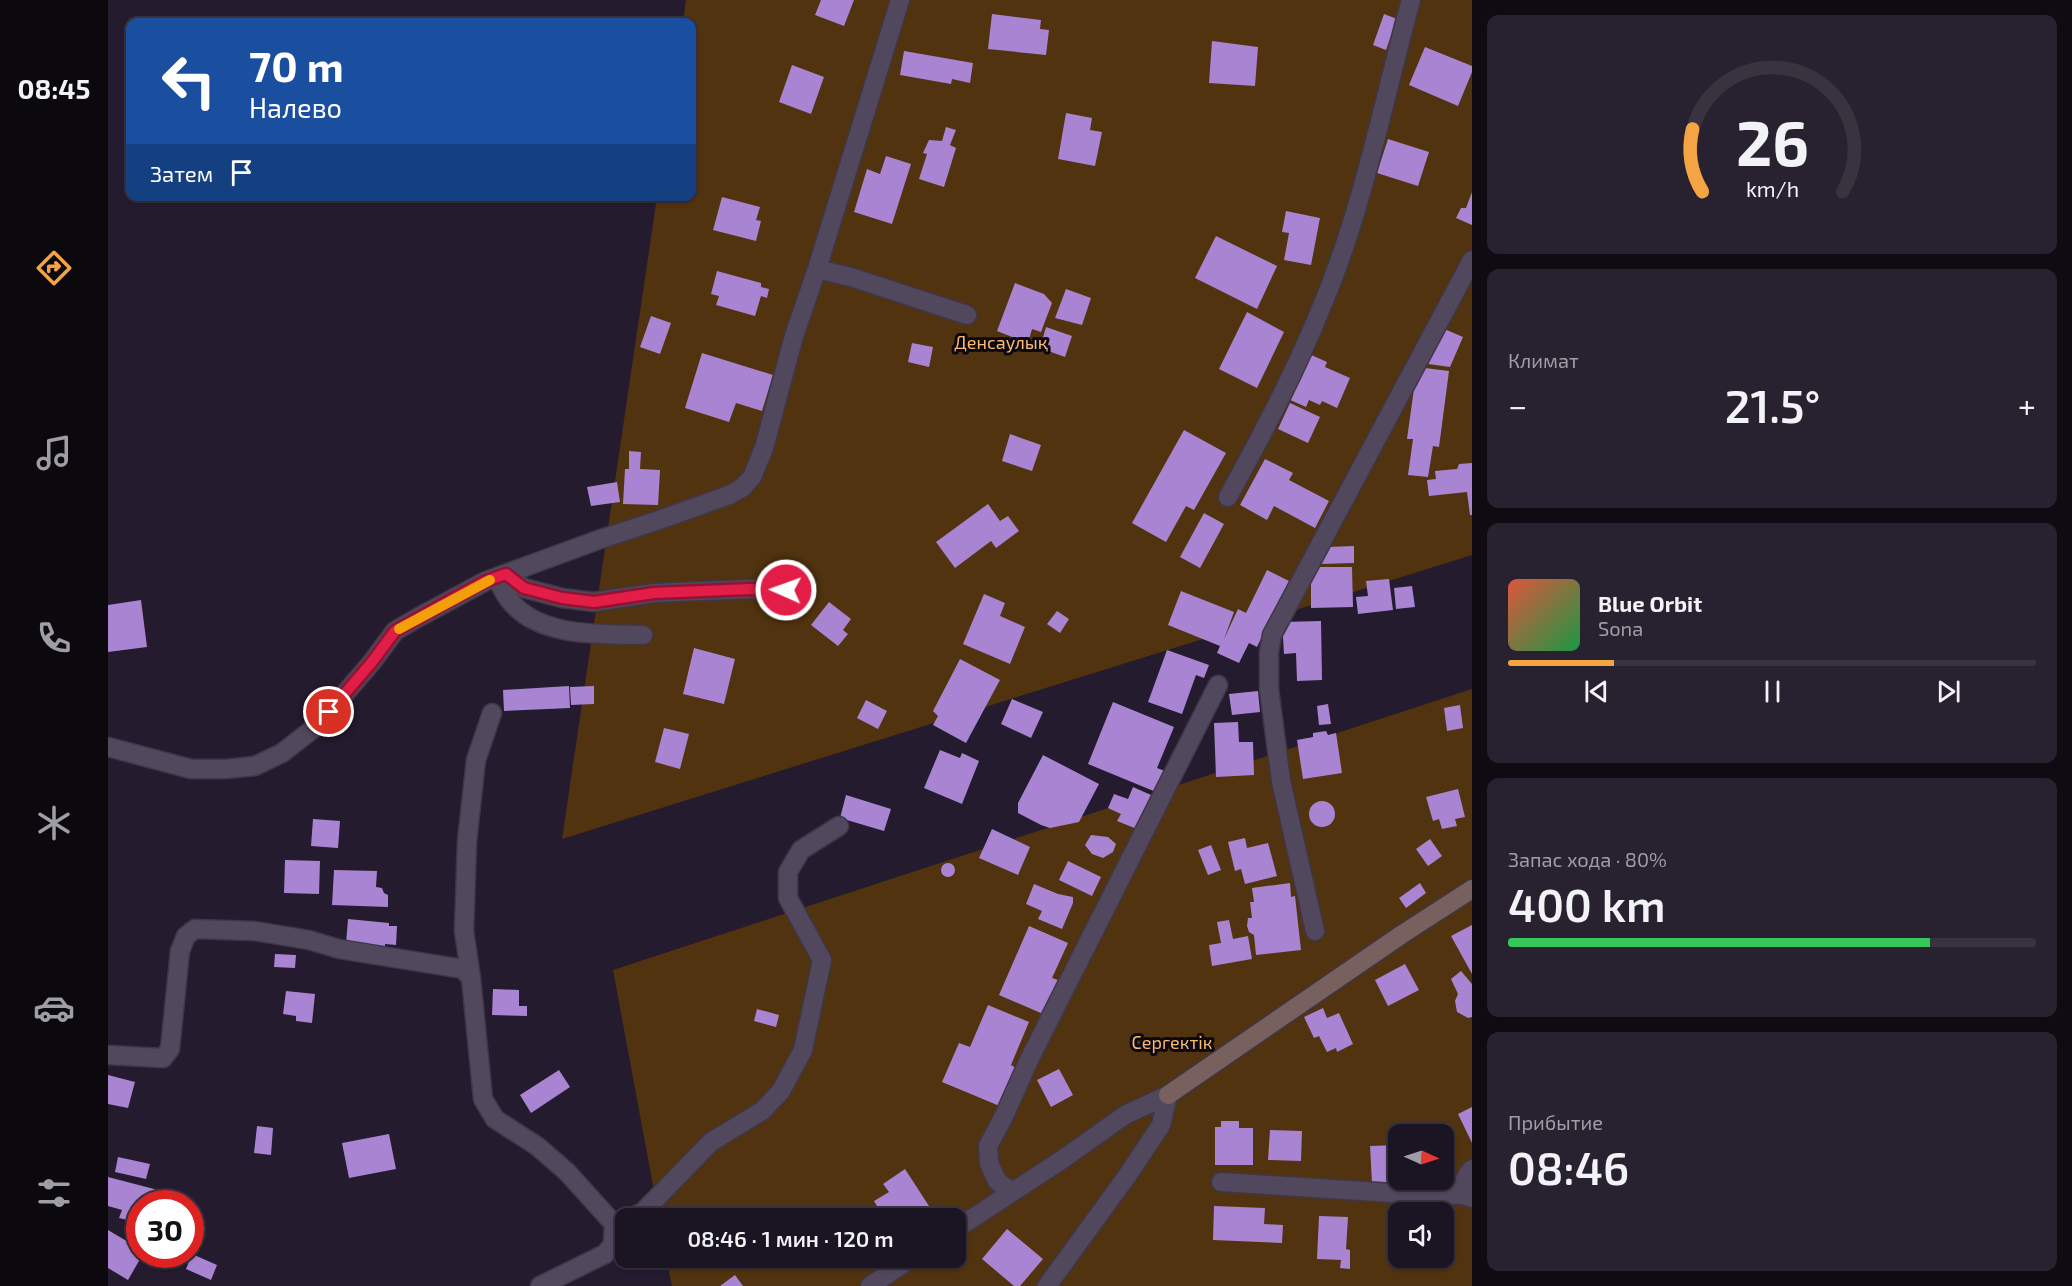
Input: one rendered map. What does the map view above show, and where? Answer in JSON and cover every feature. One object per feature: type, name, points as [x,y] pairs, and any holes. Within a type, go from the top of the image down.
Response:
[{"type":"street","points":[[108,747],[191,769],[255,765],[282,753],[318,725],[372,662],[395,631],[501,576],[729,495],[742,488],[752,477],[764,448],[794,336],[900,0]]},
{"type":"street","points":[[1228,497],[1273,415],[1325,300],[1362,186],[1411,0]]},
{"type":"street","points":[[1315,932],[1281,781],[1269,689],[1269,652],[1272,635],[1472,260]]},
{"type":"street","points":[[817,269],[851,277],[967,315]]},
{"type":"street","points":[[501,576],[524,588],[562,598],[594,602],[654,593],[750,589],[804,591]]},
{"type":"street","points":[[501,576],[508,600],[525,615],[550,627],[584,634],[644,635]]},
{"type":"street","points":[[1012,1192],[997,1181],[989,1163],[988,1146],[1218,685]]},
{"type":"street","points":[[492,713],[476,760],[464,887],[465,941],[483,1099],[495,1119],[537,1146],[615,1214]]},
{"type":"street","points":[[647,1208],[711,1142],[762,1110],[781,1091],[798,1060],[803,1050],[822,960],[788,898],[788,872],[801,850],[839,826]]},
{"type":"street","points":[[966,1222],[1125,1115],[1168,1095],[1472,889]]},
{"type":"street","points":[[108,1055],[134,1055],[155,1059],[163,1058],[170,1049],[180,951],[186,936],[195,929],[255,931],[309,940],[339,949],[463,969],[471,978]]},
{"type":"street","points":[[450,966],[465,941]]},
{"type":"street","points":[[1047,1286],[1161,1125],[1168,1095]]},
{"type":"street","points":[[1468,1196],[1462,1186],[1470,1172]]},
{"type":"street","points":[[1221,1182],[1468,1196]]},
{"type":"street","points":[[540,1286],[605,1254],[615,1239]]},
{"type":"street","points":[[870,1286],[897,1268]]},
{"type":"green space","name":"Денсаулық","points":[[686,0],[1472,0],[1472,555],[562,839],[656,201],[696,201],[696,18],[684,18]]},
{"type":"green space","name":"Сергектік","points":[[1472,689],[1472,1286],[672,1286],[668,1268],[966,1268],[966,1208],[657,1208],[613,970]]},
{"type":"building","points":[[821,0],[854,0],[844,26],[815,15]]},
{"type":"building","points":[[992,14],[1041,20],[1040,29],[1049,30],[1046,55],[988,49]]},
{"type":"building","points":[[1384,14],[1397,19],[1386,50],[1373,45]]},
{"type":"building","points":[[1212,41],[1258,47],[1255,86],[1209,83]]},
{"type":"building","points":[[1425,47],[1472,66],[1472,72],[1458,106],[1409,85]]},
{"type":"building","points":[[904,51],[973,63],[970,83],[952,79],[951,84],[900,75]]},
{"type":"building","points":[[792,65],[824,77],[811,114],[779,102]]},
{"type":"building","points":[[1066,113],[1092,118],[1090,130],[1102,132],[1095,166],[1058,159]]},
{"type":"building","points":[[946,127],[956,130],[950,145],[956,148],[944,187],[919,179],[927,154],[923,153],[929,140],[942,141]]},
{"type":"building","points":[[1388,139],[1429,152],[1418,186],[1377,173]]},
{"type":"building","points":[[886,156],[911,164],[892,224],[854,212],[867,169],[880,174]]},
{"type":"building","points":[[1472,192],[1472,225],[1456,218],[1461,208],[1466,208]]},
{"type":"building","points":[[722,197],[760,207],[756,220],[761,221],[756,241],[713,230]]},
{"type":"building","points":[[1286,211],[1320,218],[1311,265],[1284,260],[1289,233],[1282,232]]},
{"type":"building","points":[[1216,236],[1277,266],[1257,309],[1195,278]]},
{"type":"building","points":[[717,271],[761,283],[761,287],[769,289],[767,298],[761,296],[755,316],[716,305],[719,296],[711,294]]},
{"type":"building","points":[[1015,283],[1044,294],[1052,303],[1041,332],[1032,329],[1028,343],[997,331]]},
{"type":"building","points":[[1066,289],[1091,298],[1082,325],[1055,318]]},
{"type":"building","points":[[1247,312],[1284,332],[1257,388],[1219,369]]},
{"type":"building","points":[[651,316],[671,323],[660,354],[640,347]]},
{"type":"building","points":[[1046,327],[1072,336],[1065,357],[1040,348]]},
{"type":"building","points":[[1442,328],[1463,337],[1450,367],[1428,364]]},
{"type":"building","points":[[912,343],[933,347],[929,367],[908,362]]},
{"type":"building","points":[[702,353],[773,375],[762,411],[736,403],[729,422],[685,408]]},
{"type":"building","points":[[1309,354],[1327,362],[1325,367],[1350,378],[1337,408],[1322,401],[1320,405],[1309,400],[1306,407],[1288,399]]},
{"type":"building","points":[[1417,367],[1449,371],[1439,447],[1433,446],[1428,477],[1408,475],[1413,439],[1407,439]]},
{"type":"building","points":[[1290,403],[1320,417],[1308,443],[1278,429]]},
{"type":"building","points":[[1184,430],[1226,453],[1194,510],[1186,506],[1166,542],[1132,523]]},
{"type":"building","points":[[1010,434],[1041,445],[1032,471],[1002,461]]},
{"type":"building","points":[[629,451],[641,452],[640,469],[660,470],[658,505],[623,504],[625,469],[629,469]]},
{"type":"building","points":[[1265,459],[1293,473],[1289,480],[1329,501],[1315,528],[1274,506],[1267,520],[1240,505]]},
{"type":"building","points":[[1472,463],[1472,515],[1470,515],[1467,492],[1429,496],[1427,480],[1436,479],[1435,471],[1457,469],[1459,464]]},
{"type":"building","points":[[617,482],[620,502],[591,506],[587,487]]},
{"type":"building","points":[[988,504],[1000,521],[1008,516],[1019,531],[996,548],[991,541],[955,568],[936,542]]},
{"type":"building","points":[[1204,513],[1224,524],[1200,568],[1180,557]]},
{"type":"building","points":[[1354,546],[1354,563],[1320,564],[1327,547]]},
{"type":"building","points":[[1311,567],[1352,567],[1353,607],[1311,608]]},
{"type":"building","points":[[1267,570],[1289,581],[1257,647],[1249,643],[1239,663],[1217,653],[1220,646],[1168,625],[1181,591],[1234,612],[1224,639],[1238,609],[1246,613]]},
{"type":"building","points":[[1389,579],[1393,610],[1358,614],[1356,597],[1368,596],[1366,581]]},
{"type":"building","points":[[1412,586],[1415,607],[1396,609],[1394,588]]},
{"type":"building","points":[[984,594],[1005,603],[1000,616],[1025,627],[1010,664],[963,644]]},
{"type":"building","points":[[141,600],[147,647],[108,652],[108,605]]},
{"type":"building","points":[[829,602],[851,619],[843,630],[848,634],[838,646],[811,625]]},
{"type":"building","points":[[1057,611],[1069,619],[1060,633],[1047,624]]},
{"type":"building","points":[[1321,621],[1322,680],[1297,681],[1296,653],[1284,654],[1282,622]]},
{"type":"building","points":[[694,648],[735,659],[724,704],[683,694]]},
{"type":"building","points":[[1167,650],[1209,665],[1204,678],[1196,675],[1182,714],[1148,702]]},
{"type":"building","points":[[960,659],[1000,680],[966,743],[933,725],[938,716],[933,711]]},
{"type":"building","points":[[569,686],[570,708],[504,711],[503,690]]},
{"type":"building","points":[[594,686],[594,704],[571,705],[570,687]]},
{"type":"building","points":[[1258,691],[1260,712],[1232,715],[1229,694]]},
{"type":"building","points":[[1012,699],[1043,712],[1031,738],[1001,724]]},
{"type":"building","points":[[866,700],[887,711],[878,729],[857,718]]},
{"type":"building","points":[[1113,702],[1174,727],[1157,768],[1165,771],[1156,792],[1088,764]]},
{"type":"building","points":[[1328,704],[1331,724],[1319,725],[1317,706]]},
{"type":"building","points":[[1460,705],[1463,728],[1447,731],[1444,708]]},
{"type":"building","points":[[1238,722],[1239,742],[1253,742],[1254,775],[1216,777],[1214,723]]},
{"type":"building","points":[[664,728],[689,734],[680,769],[655,762]]},
{"type":"building","points":[[1326,731],[1328,735],[1336,733],[1342,773],[1303,779],[1297,740],[1313,737],[1313,733]]},
{"type":"building","points":[[940,750],[960,758],[962,753],[979,761],[962,804],[924,788]]},
{"type":"building","points":[[1043,755],[1099,784],[1079,822],[1050,828],[1018,813],[1018,803]]},
{"type":"building","points":[[1133,787],[1151,795],[1137,829],[1117,821],[1121,814],[1108,808],[1114,794],[1128,799]]},
{"type":"building","points":[[1458,789],[1465,817],[1455,819],[1457,826],[1442,829],[1439,819],[1433,821],[1426,797]]},
{"type":"building","points":[[846,795],[891,809],[884,831],[840,818]]},
{"type":"building","points":[[1322,801],[1331,805],[1335,814],[1331,823],[1322,827],[1313,823],[1309,814],[1313,805]]},
{"type":"building","points":[[313,819],[340,821],[338,848],[311,846]]},
{"type":"building","points":[[992,829],[1030,847],[1018,875],[979,858]]},
{"type":"building","points":[[1091,835],[1108,837],[1116,844],[1113,852],[1103,858],[1092,854],[1085,845]]},
{"type":"building","points":[[1245,838],[1247,848],[1268,843],[1277,876],[1245,884],[1241,869],[1235,871],[1228,842]]},
{"type":"building","points":[[1430,839],[1442,856],[1428,866],[1416,849]]},
{"type":"building","points":[[1211,845],[1221,870],[1208,875],[1198,850]]},
{"type":"building","points":[[285,860],[320,861],[319,894],[284,893]]},
{"type":"building","points":[[1068,861],[1101,877],[1092,896],[1059,880]]},
{"type":"building","points":[[945,863],[951,863],[955,870],[951,877],[945,877],[941,873],[941,867]]},
{"type":"building","points":[[334,870],[377,871],[376,887],[382,888],[388,895],[388,907],[332,905]]},
{"type":"building","points":[[1290,883],[1291,897],[1295,896],[1301,950],[1256,955],[1254,935],[1249,932],[1247,926],[1248,918],[1252,918],[1250,902],[1254,902],[1252,888]]},
{"type":"building","points":[[1420,883],[1426,893],[1406,908],[1399,898]]},
{"type":"building","points":[[1034,884],[1058,894],[1073,897],[1073,903],[1062,929],[1038,919],[1042,911],[1026,904]]},
{"type":"building","points":[[348,919],[389,923],[389,926],[397,926],[396,945],[385,944],[385,947],[346,944]]},
{"type":"building","points":[[1229,920],[1233,939],[1248,936],[1252,959],[1212,966],[1209,945],[1221,943],[1217,922]]},
{"type":"building","points":[[1472,925],[1472,974],[1451,936]]},
{"type":"building","points":[[1029,926],[1068,943],[1052,978],[1058,980],[1043,1014],[999,995]]},
{"type":"building","points":[[275,954],[296,955],[295,968],[274,967]]},
{"type":"building","points":[[1405,964],[1419,990],[1388,1006],[1375,980]]},
{"type":"building","points":[[1461,971],[1472,984],[1472,1017],[1468,1018],[1457,1012],[1455,1001],[1458,994],[1451,979]]},
{"type":"building","points":[[493,989],[519,990],[519,1006],[527,1006],[527,1016],[492,1015]]},
{"type":"building","points":[[286,991],[315,994],[312,1023],[296,1021],[296,1016],[283,1014]]},
{"type":"building","points":[[988,1005],[1029,1022],[1011,1065],[1018,1069],[1002,1107],[942,1082],[959,1043],[970,1047]]},
{"type":"building","points":[[1323,1008],[1327,1018],[1339,1013],[1353,1044],[1337,1052],[1336,1048],[1327,1052],[1319,1036],[1314,1038],[1304,1017]]},
{"type":"building","points":[[757,1009],[779,1015],[776,1027],[754,1021]]},
{"type":"building","points":[[1059,1069],[1073,1095],[1051,1107],[1037,1080]]},
{"type":"building","points":[[559,1070],[570,1087],[531,1113],[520,1095]]},
{"type":"building","points":[[108,1075],[135,1082],[128,1108],[108,1104]]},
{"type":"building","points":[[1472,1107],[1472,1143],[1458,1114]]},
{"type":"building","points":[[1221,1121],[1239,1121],[1239,1128],[1253,1128],[1253,1165],[1215,1165],[1215,1127],[1221,1127]]},
{"type":"building","points":[[257,1126],[273,1128],[271,1155],[254,1153]]},
{"type":"building","points":[[1270,1130],[1302,1131],[1301,1161],[1268,1160]]},
{"type":"building","points":[[389,1134],[396,1169],[349,1178],[342,1143]]},
{"type":"building","points":[[1388,1145],[1388,1182],[1372,1183],[1370,1146]]},
{"type":"building","points":[[118,1157],[150,1164],[146,1179],[115,1172]]},
{"type":"building","points":[[905,1169],[929,1206],[926,1208],[878,1208],[874,1201],[889,1192],[883,1184]]},
{"type":"building","points":[[108,1177],[158,1190],[126,1190],[126,1220],[119,1218],[122,1210],[108,1206]]},
{"type":"building","points":[[1214,1206],[1265,1208],[1264,1224],[1283,1225],[1282,1243],[1213,1240]]},
{"type":"building","points":[[1319,1216],[1348,1217],[1346,1249],[1350,1250],[1350,1269],[1340,1268],[1341,1260],[1317,1259]]},
{"type":"building","points":[[1007,1229],[1043,1259],[1020,1286],[1014,1286],[982,1259]]},
{"type":"building","points":[[108,1230],[126,1241],[126,1268],[135,1268],[128,1280],[108,1268]]},
{"type":"building","points":[[204,1259],[217,1265],[211,1280],[186,1269],[204,1268]]},
{"type":"building","points":[[735,1275],[743,1286],[720,1286]]},
{"type":"slow traffic","points":[[399,629],[490,580]]},
{"type":"route","points":[[329,712],[395,631],[486,581],[506,574],[524,588],[562,598],[594,602],[654,593],[750,589],[786,590]]}]
